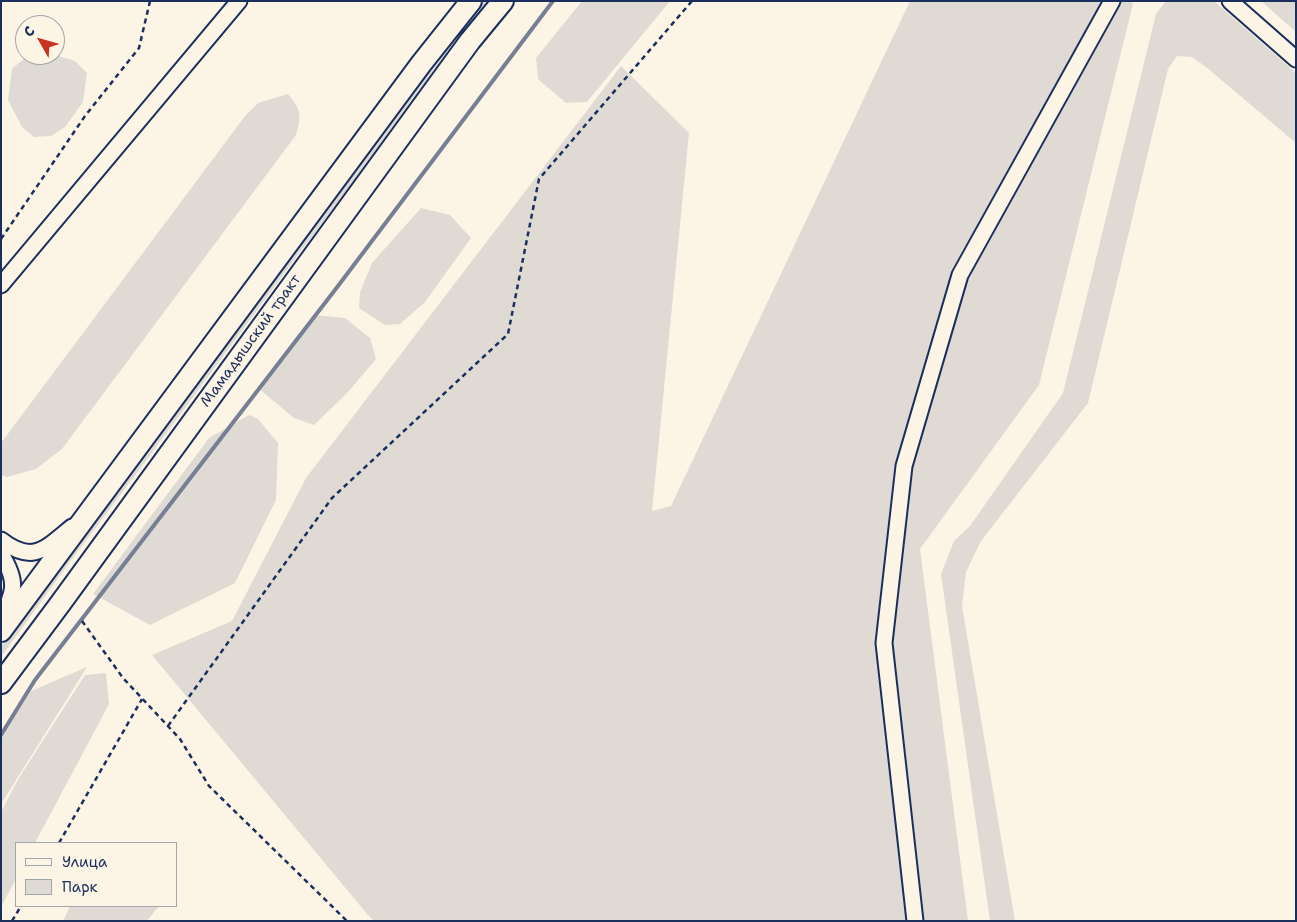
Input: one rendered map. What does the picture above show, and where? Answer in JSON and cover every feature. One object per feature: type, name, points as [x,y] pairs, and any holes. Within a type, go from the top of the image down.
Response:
[{"type":"main road","name":"Мамадышский тракт","points":[[1,631],[421,64],[471,1]]},
{"type":"main road","name":"Мамадышский тракт","points":[[1,683],[470,41],[503,1]]},
{"type":"street","points":[[1,285],[238,1]]},
{"type":"street","points":[[915,921],[884,643],[904,466],[960,275],[1112,1]]},
{"type":"street","points":[[1230,1],[1296,60]]},
{"type":"street","points":[[1,540],[18,550],[35,552],[49,545],[85,517]]},
{"type":"street","points":[[1,554],[8,565],[13,584],[10,600],[1,617]]},
{"type":"path","points":[[1,239],[85,116],[139,48],[150,1]]},
{"type":"path","points":[[168,726],[332,498],[508,334],[539,179],[692,1]]},
{"type":"path","points":[[82,621],[123,678],[180,740],[209,786],[347,921]]},
{"type":"path","points":[[60,842],[142,699]]},
{"type":"path","points":[[12,921],[20,907]]},
{"type":"green space","points":[[483,1],[490,1],[297,256],[1,657],[1,647],[38,595]]},
{"type":"green space","points":[[582,1],[670,1],[587,102],[566,103],[538,79],[536,58]]},
{"type":"green space","points":[[910,1],[1130,1],[1133,4],[1039,385],[920,549],[968,921],[374,921],[152,655],[232,621],[306,478],[621,66],[689,133],[652,511],[671,506]]},
{"type":"green space","points":[[1166,1],[1214,1],[1296,73],[1296,143],[1206,67],[1192,57],[1177,56],[1168,69],[1088,403],[981,541],[966,572],[962,606],[1015,921],[990,921],[941,574],[954,541],[970,526],[1063,393],[1156,14]]},
{"type":"green space","points":[[1261,1],[1296,1],[1296,32]]},
{"type":"green space","points":[[65,58],[75,61],[87,73],[83,102],[65,127],[51,136],[34,137],[22,127],[8,100],[12,69],[17,65],[65,65]]},
{"type":"green space","points":[[288,94],[296,104],[300,117],[296,135],[62,449],[36,469],[7,477],[1,475],[1,443],[245,116],[258,103]]},
{"type":"green space","points":[[421,208],[450,215],[471,238],[425,302],[400,324],[385,325],[359,308],[360,292],[372,263]]},
{"type":"green space","points":[[314,315],[345,318],[370,338],[376,359],[348,392],[314,425],[294,418],[258,388]]},
{"type":"green space","points":[[249,415],[258,419],[278,443],[276,500],[235,583],[150,625],[93,594],[209,438]]},
{"type":"green space","points":[[87,667],[1,804],[1,734],[31,691]]},
{"type":"green space","points":[[106,673],[109,704],[36,842],[15,842],[15,881],[1,907],[1,812],[19,778],[85,675]]},
{"type":"green space","points":[[70,907],[158,907],[147,921],[63,921]]},
{"type":"waterway","points":[[1,735],[35,680],[338,286],[553,1]]}]
